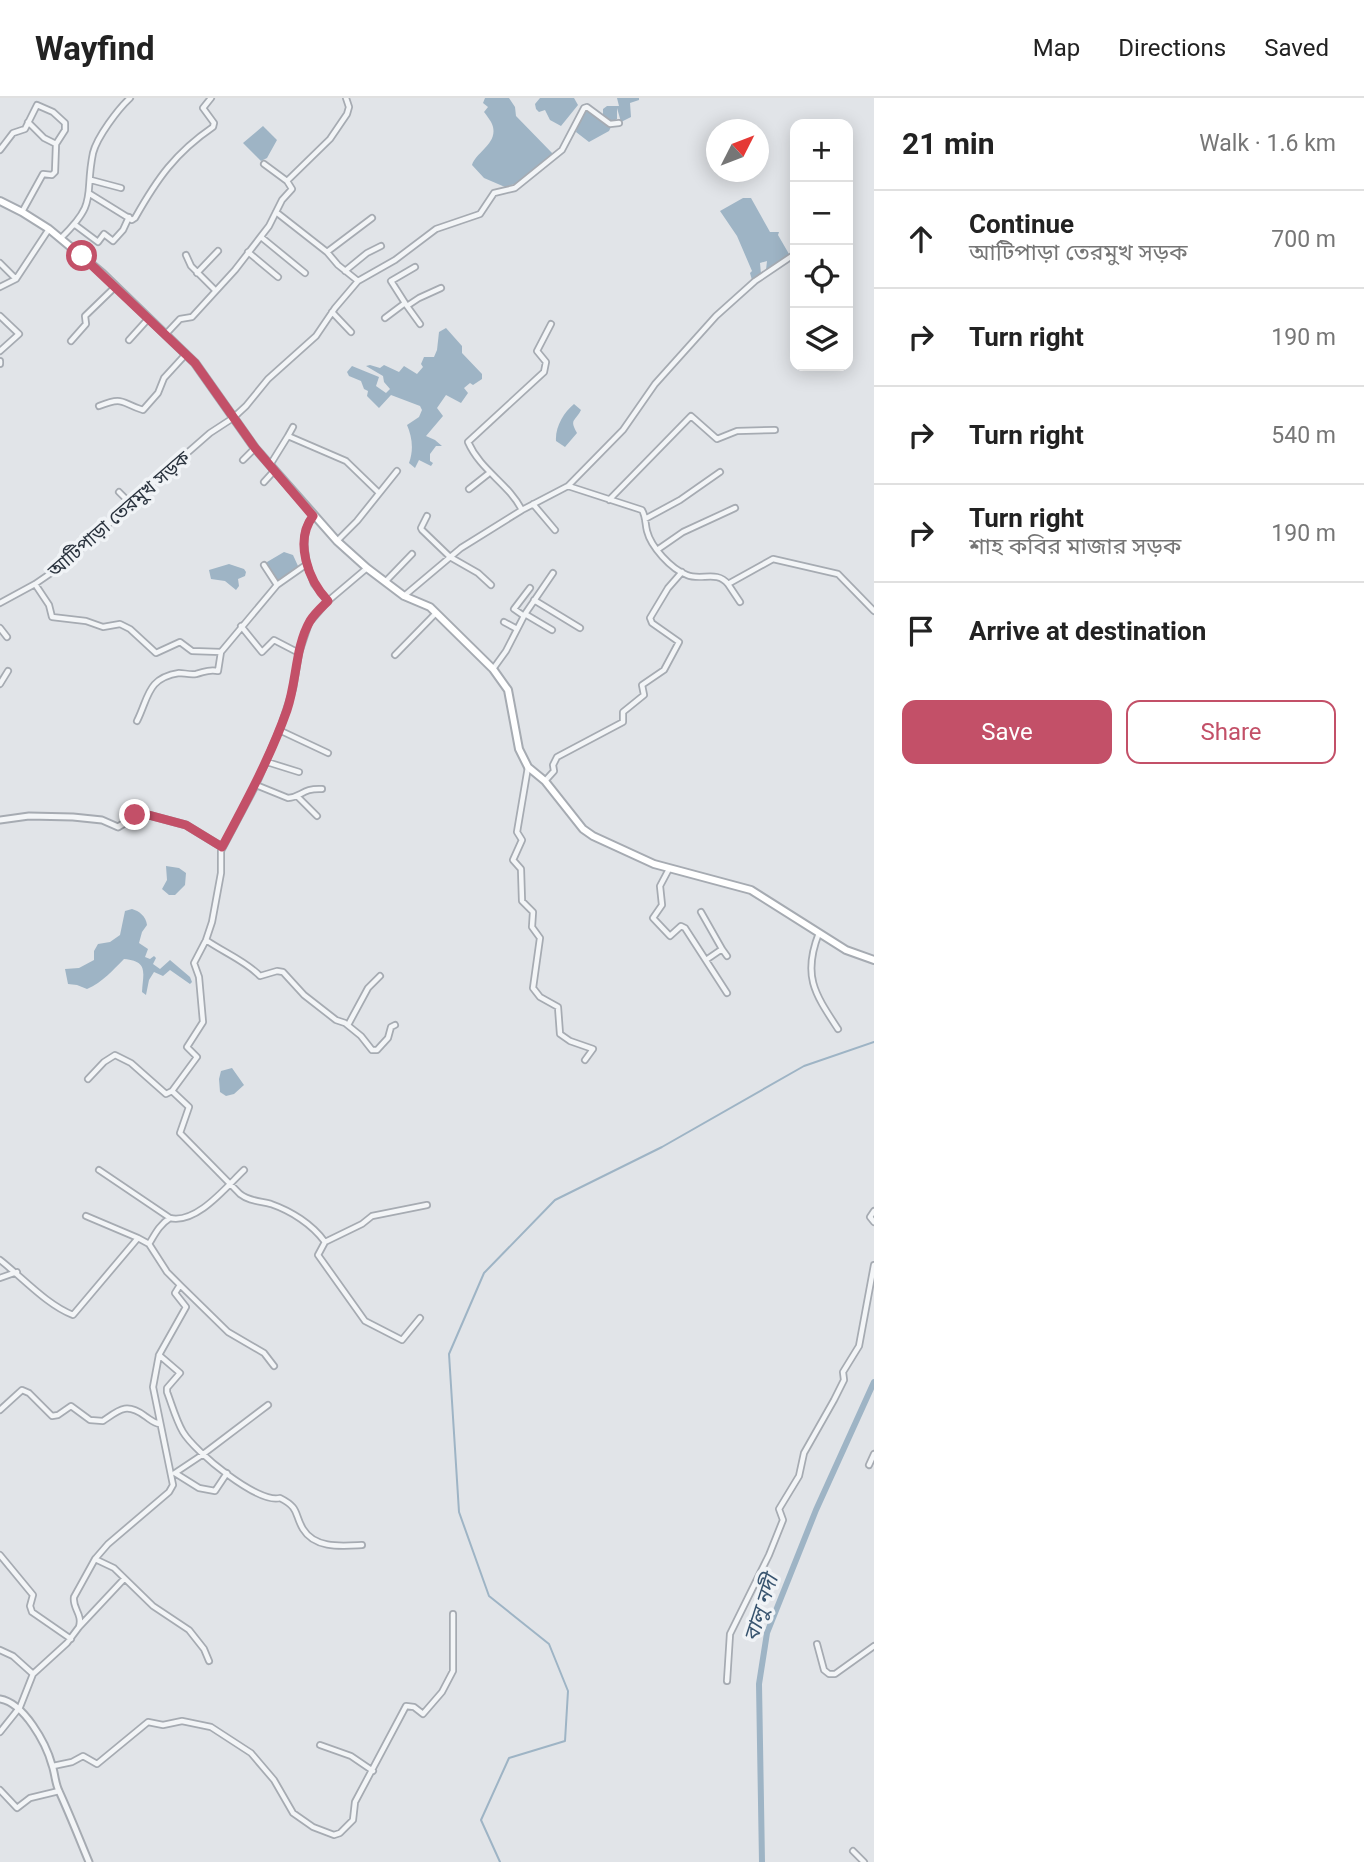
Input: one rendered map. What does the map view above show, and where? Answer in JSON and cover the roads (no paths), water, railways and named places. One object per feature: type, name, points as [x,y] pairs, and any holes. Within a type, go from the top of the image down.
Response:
[{"type":"main road","points":[[0,201],[61,238],[186,354],[201,369],[255,448],[337,541],[404,596],[430,607],[493,669],[508,690],[519,750],[528,767],[545,782],[574,820],[593,836],[670,868],[751,890],[846,950],[874,960]]},
{"type":"street","points":[[61,238],[85,211],[90,194],[95,147],[117,111],[130,98]]},
{"type":"street","points":[[90,194],[132,220],[135,218],[153,186],[178,155],[213,127],[214,123],[203,108],[211,98]]},
{"type":"street","points":[[287,181],[338,127],[349,107],[346,98]]},
{"type":"street","points":[[0,150],[17,130],[25,129],[37,105],[53,112],[66,127],[56,144],[54,172],[52,175],[43,174],[22,212]]},
{"type":"street","points":[[276,212],[327,252],[358,281],[395,260],[436,229],[480,214],[494,193],[514,188],[562,150],[584,108],[610,124],[619,123]]},
{"type":"street","points":[[28,122],[44,138],[56,144]]},
{"type":"street","points":[[165,335],[180,319],[192,317],[235,270],[261,237],[282,200],[292,189],[287,181],[264,164]]},
{"type":"street","points":[[91,180],[121,188]]},
{"type":"street","points":[[74,224],[98,242],[104,234],[113,241],[123,230],[129,217]]},
{"type":"street","points":[[327,252],[372,218]]},
{"type":"street","points":[[0,287],[16,279],[49,229]]},
{"type":"street","points":[[261,237],[305,273]]},
{"type":"street","points":[[345,271],[367,253],[382,246]]},
{"type":"street","points":[[197,273],[218,251]]},
{"type":"street","points":[[248,252],[278,277]]},
{"type":"street","points":[[186,255],[197,273],[215,290]]},
{"type":"street","points":[[404,596],[450,557],[522,510],[568,486],[623,430],[655,384],[716,316],[755,281],[790,257]]},
{"type":"street","points":[[0,263],[16,279]]},
{"type":"street","points":[[415,267],[391,281],[420,324]]},
{"type":"street","name":"আটিপাড়া তেরমুখ সড়ক","points":[[0,602],[35,584],[70,560],[210,433],[233,418],[268,379],[316,336],[358,281]]},
{"type":"street","points":[[71,341],[86,324],[85,316],[115,287]]},
{"type":"street","points":[[385,318],[442,288]]},
{"type":"street","points":[[332,312],[351,331]]},
{"type":"street","points":[[0,316],[19,334],[0,351]]},
{"type":"street","points":[[129,340],[148,319]]},
{"type":"street","points":[[522,510],[511,492],[488,474],[468,442],[544,372],[546,362],[538,353],[538,348],[551,324]]},
{"type":"street","points":[[99,407],[114,400],[122,400],[143,410],[158,393],[164,378],[186,354]]},
{"type":"street","points":[[609,500],[691,416],[717,439],[737,431],[775,430]]},
{"type":"street","points":[[264,482],[293,427]]},
{"type":"street","points":[[288,436],[346,461],[378,492]]},
{"type":"street","points":[[243,460],[255,448]]},
{"type":"street","points":[[337,541],[357,521],[397,471]]},
{"type":"street","points":[[645,519],[680,500],[720,472]]},
{"type":"street","points":[[469,489],[488,474]]},
{"type":"street","points":[[568,486],[639,508],[644,513],[648,534],[657,550],[681,572],[691,577],[719,576],[740,602]]},
{"type":"street","points":[[119,492],[131,504]]},
{"type":"street","points":[[533,504],[555,530]]},
{"type":"street","points":[[657,550],[683,532],[735,508]]},
{"type":"street","points":[[313,516],[305,528],[304,548],[311,579],[328,601]]},
{"type":"street","points":[[427,516],[421,528],[450,557],[478,573],[491,585]]},
{"type":"street","points":[[386,581],[412,554]]},
{"type":"street","points":[[728,584],[773,559],[806,568],[831,571],[844,580],[874,611]]},
{"type":"street","points":[[137,721],[151,685],[181,673],[195,674],[208,669],[218,671],[221,652],[241,626],[277,585],[307,564]]},
{"type":"street","points":[[264,565],[277,585]]},
{"type":"street","points":[[88,1080],[104,1062],[115,1055],[131,1063],[166,1094],[172,1091],[197,1058],[187,1046],[203,1022],[199,976],[194,966],[206,940],[221,873],[222,847],[267,762],[293,689],[299,653],[309,623],[328,601],[367,568]]},
{"type":"street","points":[[545,782],[554,772],[553,765],[557,757],[623,722],[623,712],[644,695],[642,685],[664,670],[679,642],[650,618],[681,572]]},
{"type":"street","points":[[493,669],[552,573]]},
{"type":"street","points":[[35,584],[49,605],[52,617],[86,621],[103,627],[120,624],[130,629],[156,653],[180,642],[192,651],[221,652]]},
{"type":"street","points":[[530,588],[514,609],[552,630]]},
{"type":"street","points":[[534,600],[580,628]]},
{"type":"street","points":[[395,655],[436,612]]},
{"type":"street","points":[[504,622],[517,629]]},
{"type":"street","points":[[241,626],[262,652],[274,640],[299,653]]},
{"type":"street","points":[[0,628],[7,637]]},
{"type":"street","points":[[0,684],[8,671]]},
{"type":"street","points":[[279,730],[328,753]]},
{"type":"street","points":[[267,762],[299,772]]},
{"type":"street","points":[[528,767],[517,832],[523,840],[513,860],[521,869],[522,901],[534,915],[532,927],[540,939],[533,988],[540,997],[558,1007],[560,1034],[570,1041],[593,1049],[585,1059]]},
{"type":"street","points":[[256,785],[289,798],[306,790],[322,789]]},
{"type":"street","points":[[298,796],[317,816]]},
{"type":"street","points":[[0,820],[29,816],[73,817],[103,820],[118,827],[141,813],[186,825],[222,847]]},
{"type":"street","points":[[670,868],[660,886],[662,905],[653,918],[670,936],[684,926],[727,993]]},
{"type":"street","points":[[701,912],[727,956]]},
{"type":"street","points":[[819,933],[810,979],[838,1029]]},
{"type":"street","points":[[206,940],[253,968],[260,976],[283,972],[304,995],[348,1026],[375,1051],[388,1038],[391,1027],[395,1025]]},
{"type":"street","points":[[706,960],[722,949]]},
{"type":"street","points":[[348,1026],[368,988],[380,976]]},
{"type":"street","points":[[172,1091],[189,1107],[180,1133],[245,1198],[277,1207],[309,1224],[325,1242]]},
{"type":"street","points":[[99,1170],[170,1217],[183,1220],[213,1200],[244,1170]]},
{"type":"street","points":[[420,1318],[402,1340],[365,1321],[318,1255],[325,1242],[362,1224],[372,1216],[427,1205]]},
{"type":"street","points":[[874,1211],[870,1217],[874,1222]]},
{"type":"street","points":[[86,1216],[149,1244],[167,1272],[228,1332],[264,1353],[274,1366]]},
{"type":"street","points":[[149,1244],[157,1229],[170,1217]]},
{"type":"street","points":[[0,1260],[17,1272],[36,1292],[73,1315],[138,1238]]},
{"type":"street","points":[[727,1681],[730,1634],[783,1520],[779,1509],[799,1476],[804,1454],[844,1380],[843,1372],[859,1346],[874,1265]]},
{"type":"street","points":[[0,1278],[17,1272]]},
{"type":"street","points":[[79,1627],[80,1615],[73,1602],[74,1597],[95,1559],[114,1538],[169,1492],[173,1485],[173,1472],[153,1387],[159,1355],[185,1308],[175,1293],[180,1285]]},
{"type":"street","points":[[159,1355],[180,1373],[167,1388],[167,1392],[184,1434],[202,1455],[257,1493],[294,1506],[306,1533],[321,1542],[330,1546],[362,1545]]},
{"type":"street","points":[[0,1410],[22,1390],[29,1392],[52,1416],[71,1406],[90,1420],[99,1422],[124,1408],[134,1410],[160,1424]]},
{"type":"street","points":[[173,1472],[202,1455],[268,1405]]},
{"type":"street","points":[[869,1465],[874,1454]]},
{"type":"street","points":[[173,1472],[199,1488],[215,1491],[227,1473]]},
{"type":"street","points":[[0,1555],[33,1595],[30,1606],[32,1612],[71,1639]]},
{"type":"street","points":[[95,1559],[114,1568],[153,1606],[189,1630],[204,1649],[209,1661]]},
{"type":"street","points":[[0,1732],[20,1708],[33,1674],[71,1639],[124,1579]]},
{"type":"street","points":[[52,1766],[72,1762],[82,1756],[97,1764],[148,1722],[204,1723],[251,1754],[274,1780],[293,1814],[313,1827],[334,1835],[340,1833],[353,1821],[355,1802],[406,1706],[414,1707],[423,1714],[442,1692],[453,1671],[453,1614]]},
{"type":"street","points":[[817,1644],[824,1670],[829,1674],[835,1674],[874,1646]]},
{"type":"street","points":[[0,1650],[13,1656],[33,1674]]},
{"type":"street","points":[[0,1699],[20,1708],[42,1739],[59,1791],[89,1862]]},
{"type":"street","points":[[320,1745],[351,1756],[373,1770]]},
{"type":"street","points":[[0,1790],[17,1808],[30,1798],[59,1791]]},
{"type":"street","points":[[853,1851],[864,1862]]},
{"type":"water","points":[[485,98],[509,98],[515,107],[516,116],[553,154],[518,183],[505,187],[484,178],[472,165],[489,143],[493,133],[492,123],[484,112],[488,107],[483,103]]},
{"type":"water","points":[[540,98],[574,98],[578,105],[561,126],[550,120],[545,110],[539,112],[536,109],[535,104]]},
{"type":"water","points":[[617,98],[639,100],[630,103],[631,117],[621,122],[617,108],[617,119],[610,123],[603,116],[603,109],[607,106],[619,106]]},
{"type":"water","points":[[586,109],[611,127],[609,131],[589,142],[576,132],[581,113]]},
{"type":"water","points":[[263,126],[277,140],[267,158],[261,161],[243,143]]},
{"type":"water","points":[[743,198],[751,198],[770,232],[779,232],[778,235],[789,254],[766,270],[767,261],[760,263],[761,274],[752,280],[752,271],[737,236],[720,211]]},
{"type":"water","points":[[446,328],[462,346],[462,353],[482,374],[482,379],[464,388],[468,393],[461,403],[446,395],[437,408],[443,416],[426,436],[442,446],[436,446],[430,454],[430,461],[433,463],[431,466],[419,460],[415,468],[409,463],[412,443],[407,425],[419,417],[422,410],[420,406],[391,395],[379,408],[367,396],[368,391],[364,389],[361,381],[349,376],[347,372],[352,366],[379,377],[376,386],[386,393],[390,389],[383,376],[366,366],[380,368],[384,365],[399,372],[404,366],[417,374],[423,367],[421,364],[424,357],[434,357],[439,332]]},
{"type":"water","points":[[574,404],[581,410],[573,423],[577,433],[565,447],[556,441],[557,430]]},
{"type":"water","points":[[284,552],[293,555],[298,566],[277,582],[266,565]]},
{"type":"water","points":[[229,564],[246,572],[245,576],[238,579],[239,586],[236,590],[225,581],[211,579],[209,570]]},
{"type":"water","points":[[166,866],[179,868],[186,873],[185,885],[175,895],[169,895],[162,889],[167,880]]},
{"type":"water","points":[[132,909],[142,914],[147,925],[139,943],[148,949],[145,957],[150,959],[154,956],[156,958],[153,964],[160,969],[170,960],[190,977],[192,982],[190,984],[170,970],[163,976],[154,972],[146,995],[142,992],[141,965],[124,959],[103,979],[87,989],[68,984],[65,969],[79,968],[94,960],[94,951],[98,944],[110,942],[120,935],[125,911]]},
{"type":"water","points":[[232,1068],[244,1085],[234,1094],[226,1096],[220,1092],[219,1079],[221,1071]]},
{"type":"waterway","points":[[500,1862],[481,1820],[509,1758],[565,1741],[568,1691],[549,1644],[489,1596],[459,1512],[449,1354],[484,1273],[555,1200],[662,1147],[804,1066],[874,1042]]},
{"type":"waterway","name":"বালু নদী","points":[[762,1862],[759,1684],[767,1633],[816,1510],[874,1382]]}]
